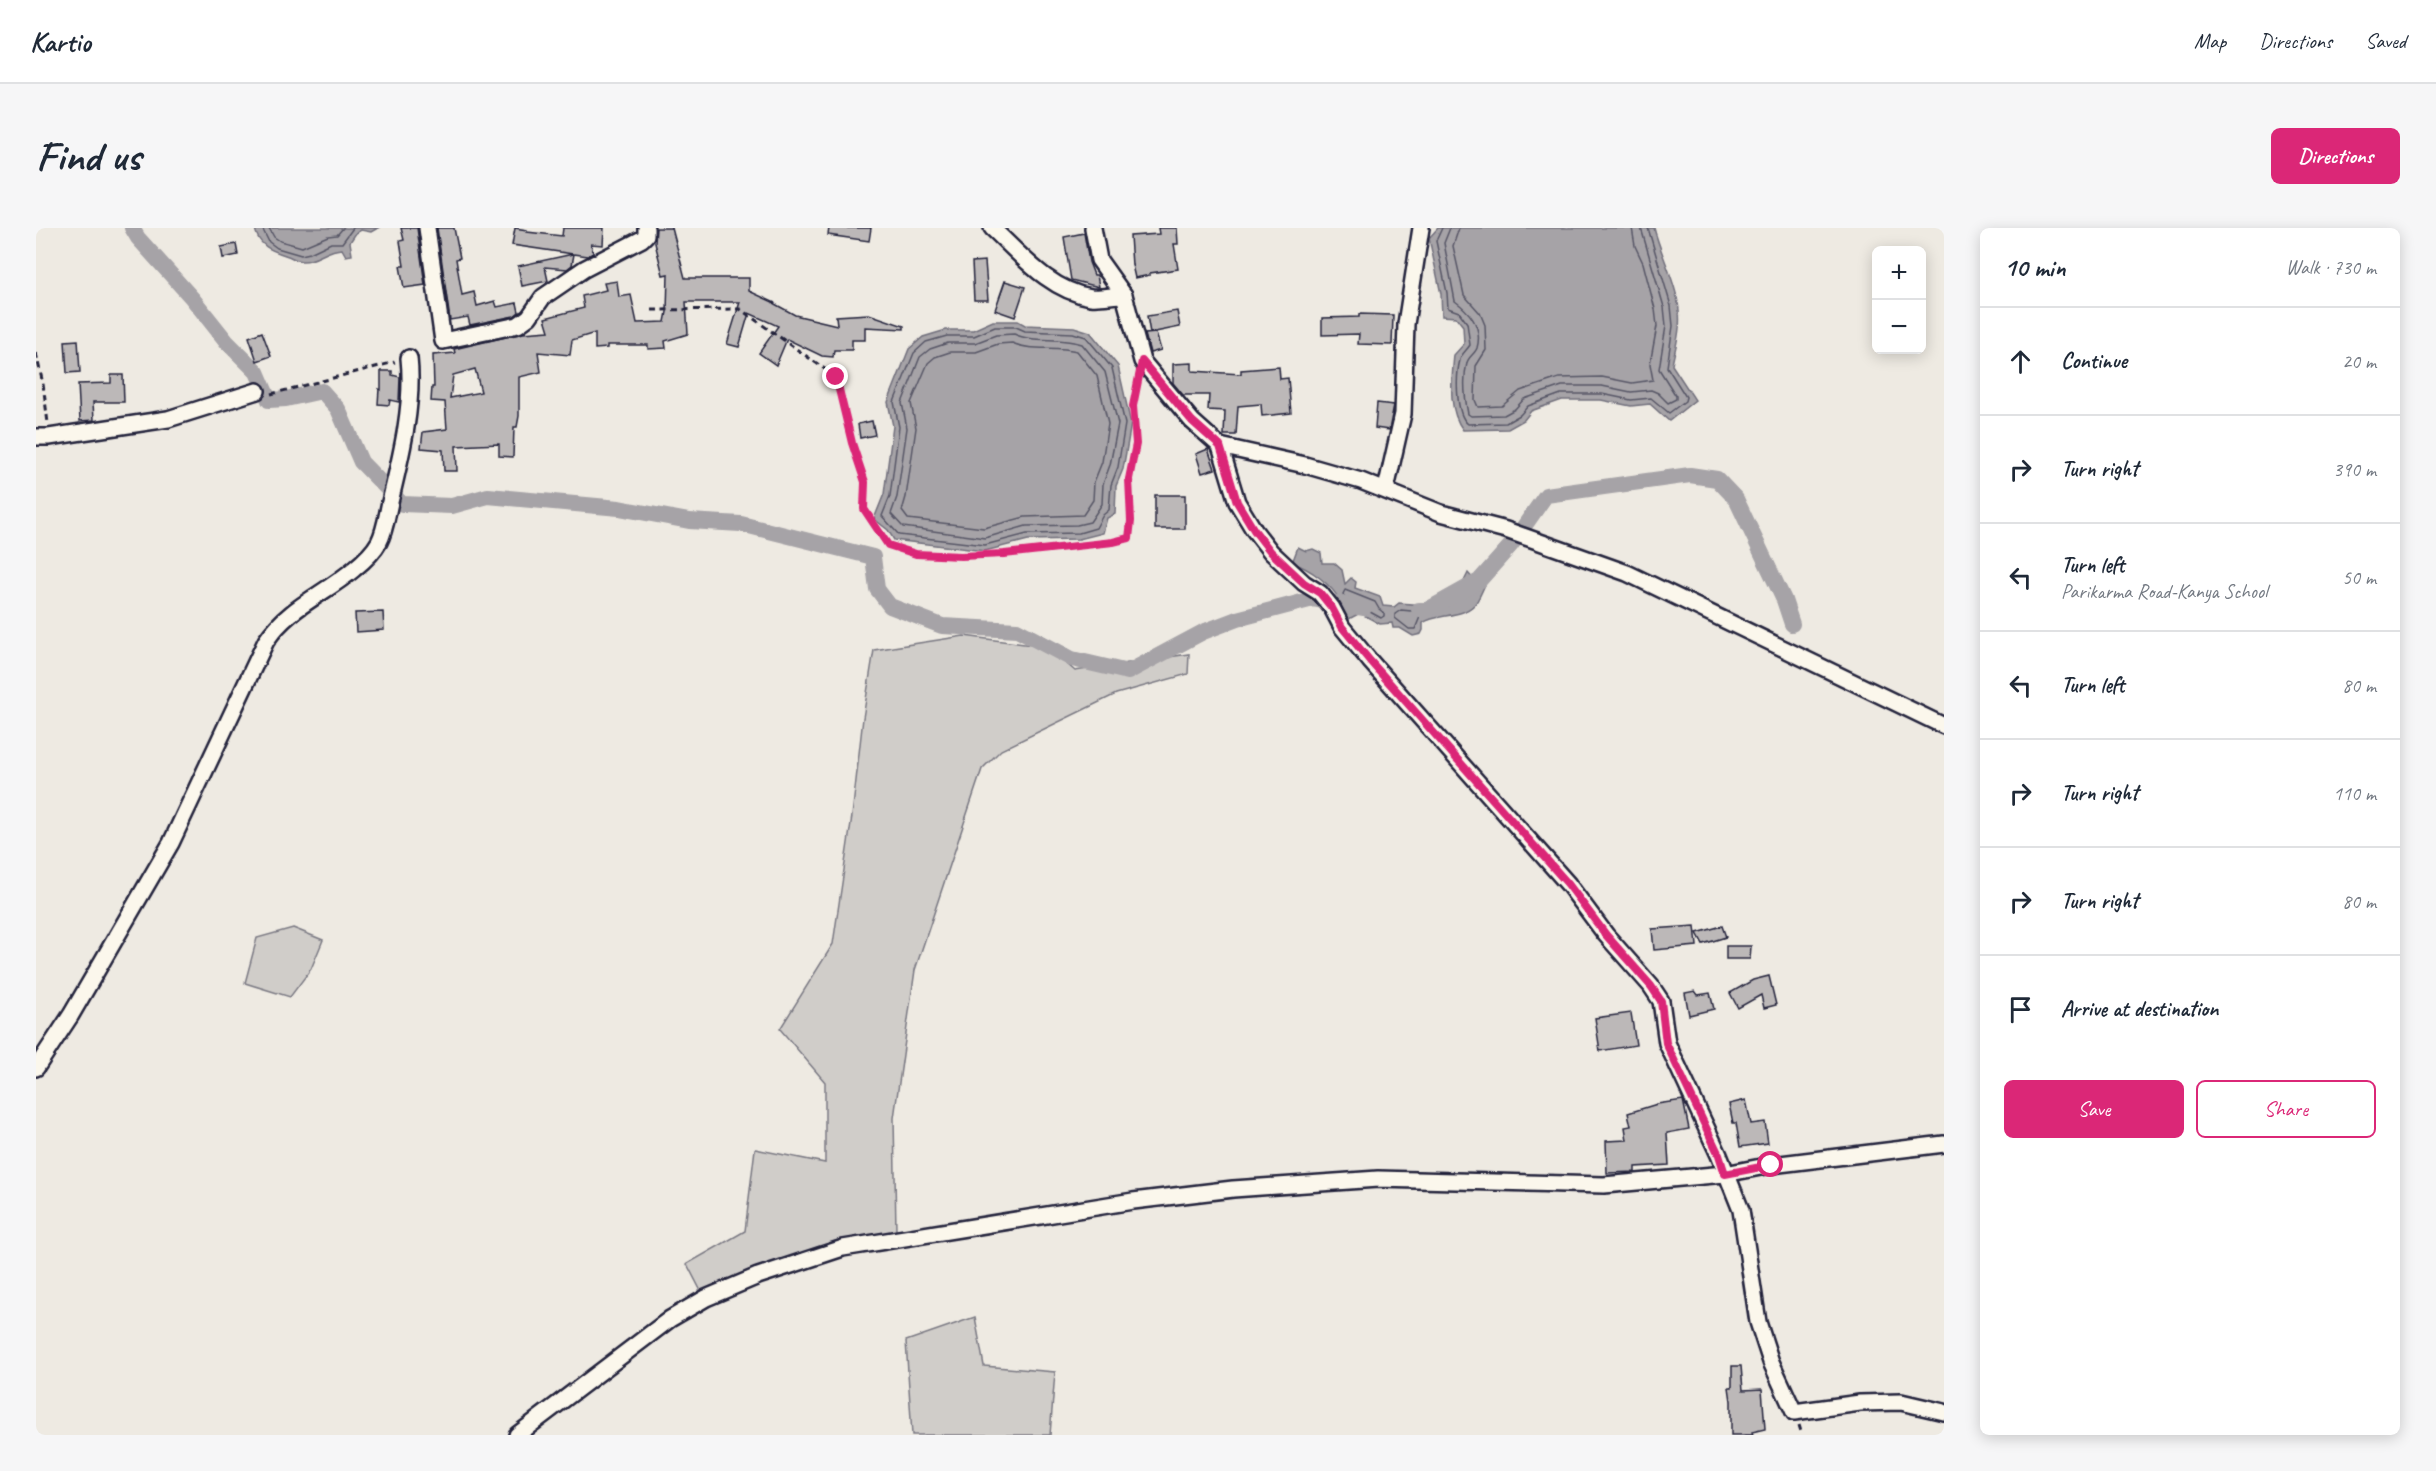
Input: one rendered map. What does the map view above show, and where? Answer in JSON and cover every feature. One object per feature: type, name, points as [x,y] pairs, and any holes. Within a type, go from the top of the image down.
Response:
[{"type":"street","points":[[428,228],[443,340],[518,326],[529,317],[543,297],[584,269],[642,239],[646,235],[646,228]]},
{"type":"street","points":[[992,228],[1040,273],[1063,287],[1091,297],[1124,295]]},
{"type":"street","points":[[1093,228],[1099,260],[1124,295],[1142,361],[1192,421],[1220,446],[1305,465],[1386,489],[1441,513],[1506,530],[1627,573],[1944,726]]},
{"type":"street","points":[[1386,489],[1403,414],[1406,324],[1421,228]]},
{"type":"street","points":[[36,1068],[71,1015],[171,843],[266,641],[277,625],[288,615],[356,568],[380,540],[397,474],[409,403],[411,380],[409,358]]},
{"type":"street","points":[[43,437],[168,419],[263,392]]},
{"type":"street","points":[[1220,446],[1237,502],[1271,552],[1304,583],[1320,593],[1332,608],[1342,627],[1370,661],[1568,884],[1606,935],[1651,986],[1661,1001],[1666,1043],[1719,1155],[1742,1210],[1758,1322],[1771,1362],[1794,1412],[1860,1403],[1901,1402],[1944,1412]]},
{"type":"street","points":[[517,1435],[670,1319],[706,1298],[758,1276],[843,1248],[1133,1201],[1233,1189],[1378,1179],[1604,1185],[1725,1174],[1771,1165],[1944,1144]]},
{"type":"path","points":[[652,310],[740,309],[836,377],[852,443],[865,482],[864,509],[888,545],[916,554],[961,556],[1004,554],[1113,542],[1129,538],[1131,521],[1129,479],[1136,444],[1133,406],[1142,361]]},
{"type":"path","points":[[36,353],[43,384],[43,437]]},
{"type":"path","points":[[263,392],[409,358]]},
{"type":"shaded area","points":[[964,636],[1047,647],[1075,671],[1189,654],[1188,674],[1116,694],[1001,750],[982,769],[915,970],[894,1118],[896,1231],[798,1254],[703,1295],[687,1264],[745,1231],[755,1149],[825,1163],[825,1082],[780,1029],[833,944],[874,650]]},
{"type":"shaded area","points":[[293,928],[323,940],[311,969],[290,997],[245,983],[257,938]]},
{"type":"shaded area","points":[[975,1317],[984,1366],[1055,1372],[1050,1435],[912,1435],[906,1341]]},
{"type":"water","points":[[255,228],[378,228],[371,232],[361,230],[356,233],[350,242],[352,255],[346,256],[342,249],[331,251],[312,260],[302,261],[267,247],[259,240]]},
{"type":"water","points":[[1438,228],[1654,228],[1678,302],[1679,328],[1672,365],[1695,400],[1669,421],[1650,404],[1631,406],[1601,400],[1562,400],[1531,411],[1524,420],[1508,429],[1463,430],[1455,413],[1452,384],[1454,355],[1464,344],[1463,326],[1456,317],[1442,316],[1441,294],[1429,238]]},
{"type":"water","points":[[993,321],[1018,321],[1025,325],[1074,327],[1090,332],[1118,366],[1131,424],[1123,469],[1116,486],[1115,514],[1107,518],[1103,533],[1079,539],[1028,540],[985,551],[894,540],[888,530],[874,519],[884,494],[893,426],[888,402],[909,349],[923,337],[946,330],[973,330]]},
{"type":"water","points":[[1298,547],[1306,551],[1313,549],[1321,553],[1322,563],[1334,563],[1342,570],[1345,584],[1351,578],[1356,582],[1355,588],[1380,597],[1383,606],[1394,607],[1399,603],[1429,605],[1445,602],[1457,595],[1468,573],[1476,582],[1486,583],[1476,603],[1468,609],[1428,620],[1423,623],[1421,634],[1413,636],[1400,628],[1393,628],[1392,623],[1380,624],[1360,613],[1347,620],[1341,602],[1332,589],[1313,573],[1292,563]]},
{"type":"building","points":[[401,228],[417,228],[425,285],[404,288],[400,266],[404,266],[400,241],[404,240]]},
{"type":"building","points":[[437,228],[454,228],[460,258],[456,259],[462,295],[474,292],[477,306],[495,301],[497,307],[517,303],[519,312],[514,316],[470,325],[468,317],[450,320]]},
{"type":"building","points":[[515,228],[527,230],[527,232],[562,236],[563,228],[604,228],[603,245],[591,244],[593,253],[588,256],[574,254],[572,265],[567,269],[545,267],[548,281],[522,286],[518,266],[573,254],[512,245]]},
{"type":"building","points":[[656,228],[672,228],[685,278],[749,278],[749,291],[795,315],[837,325],[836,316],[869,314],[904,326],[904,329],[865,327],[865,340],[852,340],[852,350],[834,350],[833,357],[822,356],[787,339],[776,365],[759,353],[778,326],[749,313],[739,347],[727,344],[740,302],[686,302],[688,334],[665,341],[666,348],[648,349],[648,345],[607,345],[607,348],[595,349],[595,333],[572,340],[570,355],[538,352],[541,372],[519,377],[519,416],[517,427],[514,427],[513,457],[499,456],[499,444],[456,446],[457,471],[444,471],[443,450],[421,448],[423,432],[447,429],[445,402],[431,401],[432,387],[434,387],[433,355],[455,353],[454,349],[523,333],[549,331],[545,318],[584,308],[582,296],[606,290],[604,283],[617,281],[619,297],[631,295],[637,323],[665,322],[668,274],[663,275],[655,243]],"holes":[[[475,369],[481,392],[450,398],[453,375]]]},
{"type":"building","points":[[829,228],[871,228],[869,241],[828,235]]},
{"type":"building","points":[[1158,228],[1177,228],[1178,244],[1174,244],[1178,269],[1150,273],[1150,275],[1135,278],[1130,236],[1159,234]]},
{"type":"building","points":[[1084,233],[1089,262],[1094,275],[1097,275],[1099,287],[1071,280],[1064,237]]},
{"type":"building","points":[[236,244],[238,255],[223,258],[221,247]]},
{"type":"building","points":[[985,261],[988,300],[974,300],[972,262]]},
{"type":"building","points":[[1005,281],[1025,287],[1015,317],[995,310]]},
{"type":"building","points":[[1177,311],[1180,327],[1150,333],[1147,316]]},
{"type":"building","points":[[1359,314],[1393,315],[1392,345],[1358,344],[1359,334],[1322,335],[1322,318],[1359,317]]},
{"type":"building","points":[[262,332],[271,356],[257,361],[249,337]]},
{"type":"building","points":[[1156,333],[1161,350],[1150,353],[1145,334]]},
{"type":"building","points":[[78,340],[80,372],[67,373],[65,341]]},
{"type":"building","points":[[1192,363],[1192,371],[1241,374],[1241,370],[1279,367],[1280,379],[1288,378],[1291,413],[1262,416],[1261,404],[1238,406],[1236,435],[1224,435],[1225,411],[1208,410],[1209,395],[1183,395],[1173,383],[1173,364]]},
{"type":"building","points":[[381,371],[392,371],[392,375],[400,377],[399,402],[390,400],[389,405],[378,404]]},
{"type":"building","points":[[111,375],[123,375],[124,402],[93,402],[94,420],[80,421],[78,384],[111,383]]},
{"type":"building","points":[[1377,403],[1394,405],[1389,430],[1375,428]]},
{"type":"building","points":[[872,421],[875,435],[860,438],[858,424]]},
{"type":"building","points":[[1208,449],[1215,469],[1202,473],[1196,454]]},
{"type":"building","points":[[1155,495],[1185,495],[1185,529],[1155,529]]},
{"type":"building","points":[[383,612],[384,630],[356,632],[355,613]]},
{"type":"building","points":[[1695,926],[1697,946],[1654,950],[1652,929]]},
{"type":"building","points":[[1722,926],[1726,937],[1703,944],[1697,933]]},
{"type":"building","points":[[1726,946],[1751,946],[1750,959],[1726,959]]},
{"type":"building","points":[[1769,976],[1776,1005],[1764,1008],[1761,995],[1738,1008],[1730,993],[1753,980]]},
{"type":"building","points":[[1695,991],[1698,995],[1710,993],[1714,1009],[1689,1015],[1685,993]]},
{"type":"building","points":[[1631,1013],[1636,1045],[1600,1051],[1595,1018]]},
{"type":"building","points":[[1683,1100],[1689,1129],[1667,1133],[1669,1165],[1635,1167],[1635,1172],[1607,1173],[1606,1141],[1627,1140],[1625,1127],[1631,1126],[1628,1113],[1657,1104]]},
{"type":"building","points":[[1746,1100],[1751,1124],[1765,1122],[1768,1143],[1740,1147],[1736,1123],[1733,1123],[1729,1104]]},
{"type":"building","points":[[1732,1366],[1741,1366],[1743,1390],[1762,1389],[1765,1429],[1752,1432],[1753,1435],[1731,1435],[1729,1387],[1732,1387]]},
{"type":"waterway","points":[[132,228],[227,342],[257,372],[269,400],[286,399],[322,391],[338,409],[361,462],[402,504],[452,506],[488,496],[619,508],[689,521],[741,524],[873,557],[877,589],[890,606],[942,626],[1017,630],[1072,659],[1128,672],[1203,632],[1237,619],[1313,599],[1364,608]]},
{"type":"waterway","points":[[1419,610],[1427,610],[1479,581],[1511,545],[1546,495],[1690,475],[1717,479],[1736,499],[1784,600],[1792,624]]},
{"type":"route","points":[[836,377],[852,443],[865,482],[864,509],[888,545],[916,554],[961,556],[1004,554],[1113,542],[1129,538],[1131,521],[1129,479],[1136,444],[1133,406],[1142,361],[1192,421],[1220,446],[1237,502],[1271,552],[1304,583],[1320,593],[1332,608],[1342,627],[1370,661],[1568,884],[1606,935],[1651,986],[1661,1001],[1664,1012],[1666,1043],[1719,1155],[1725,1174],[1771,1165]]}]
